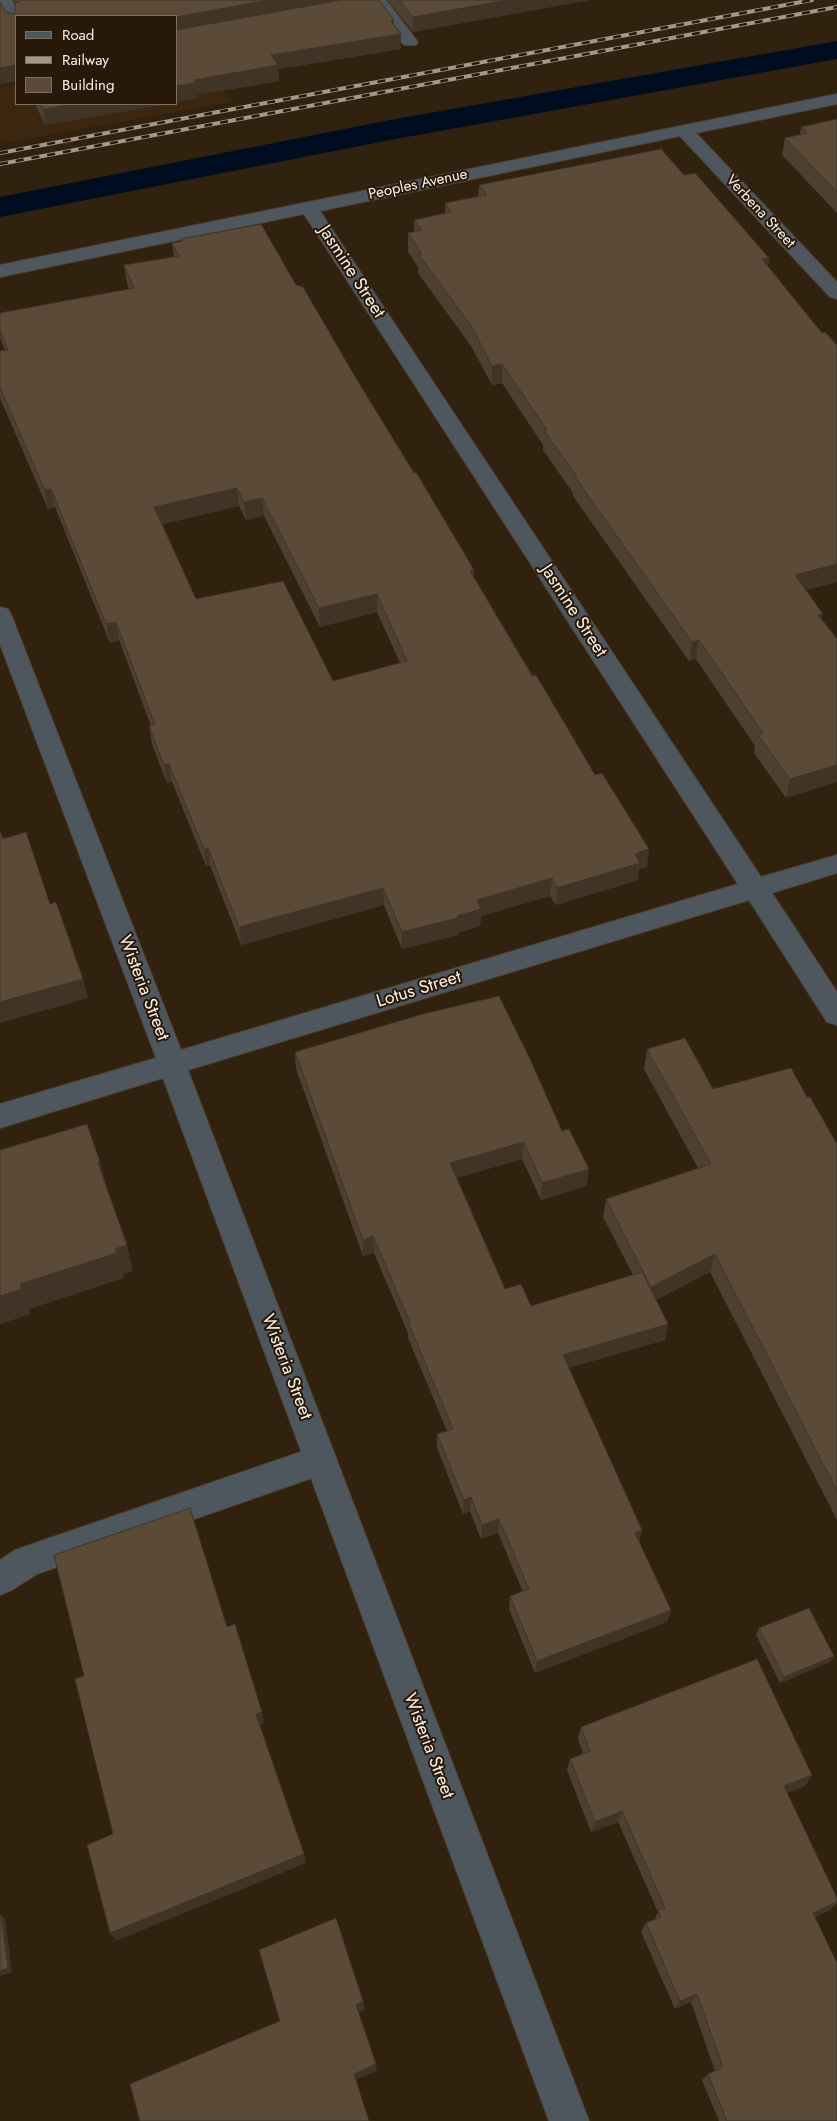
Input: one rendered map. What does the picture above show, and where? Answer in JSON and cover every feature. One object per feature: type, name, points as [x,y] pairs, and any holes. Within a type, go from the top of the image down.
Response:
[{"type":"street","points":[[4,0],[15,21]]},
{"type":"street","points":[[360,6],[378,1],[410,42]]},
{"type":"street","name":"Peoples Avenue","points":[[0,271],[837,99]]},
{"type":"street","name":"Verbena Street","points":[[684,131],[837,293]]},
{"type":"street","name":"Jasmine Street","points":[[308,208],[837,1014]]},
{"type":"street","name":"Wisteria Street","points":[[0,614],[172,1064],[569,2121]]},
{"type":"street","name":"Lotus Street","points":[[0,1116],[837,864]]},
{"type":"street","points":[[0,1580],[27,1561],[321,1460]]},
{"type":"shaded area","points":[[195,43],[231,102],[0,144],[0,87],[15,84],[15,105],[178,105],[178,47]]},
{"type":"building","points":[[19,0],[269,0],[178,17],[178,15],[15,15],[15,65],[0,68],[0,2],[6,12],[15,14],[15,3],[19,2]]},
{"type":"building","points":[[341,0],[379,0],[394,20],[391,21],[401,34],[271,55],[278,65],[194,80],[195,83],[178,86],[178,30]]},
{"type":"building","points":[[399,0],[508,0],[413,17]]},
{"type":"building","points":[[41,105],[69,105],[43,109]]},
{"type":"building","points":[[837,119],[837,192],[785,138],[807,133],[801,127]]},
{"type":"building","points":[[661,149],[684,175],[695,173],[769,258],[762,259],[822,333],[825,332],[837,345],[837,564],[795,575],[823,614],[818,615],[837,639],[837,765],[790,779],[758,735],[763,733],[699,640],[692,642],[575,477],[577,476],[544,431],[547,430],[502,364],[492,366],[472,327],[418,254],[422,254],[408,233],[422,230],[414,220],[451,212],[445,203],[487,195],[479,185]]},
{"type":"building","points":[[261,224],[296,285],[303,287],[357,380],[414,473],[416,472],[474,570],[470,571],[532,676],[536,675],[595,775],[602,773],[649,849],[635,854],[640,863],[557,888],[552,878],[477,900],[481,909],[457,916],[458,918],[402,932],[383,888],[239,927],[208,848],[204,849],[169,764],[164,765],[149,726],[155,725],[116,622],[106,624],[51,489],[45,490],[0,388],[0,351],[8,350],[0,330],[0,313],[134,288],[124,265],[179,256],[172,243],[183,241],[181,239]],"holes":[[[237,488],[244,502],[262,498],[319,608],[377,594],[407,661],[333,681],[283,581],[196,599],[154,507]]]},
{"type":"building","points":[[0,832],[3,839],[26,832],[50,904],[56,902],[83,979],[0,1002]]},
{"type":"building","points":[[499,996],[562,1131],[569,1129],[589,1169],[542,1183],[524,1142],[450,1163],[505,1289],[521,1284],[531,1306],[642,1272],[668,1324],[563,1355],[642,1530],[635,1533],[671,1610],[537,1661],[510,1596],[529,1589],[499,1519],[482,1525],[471,1497],[464,1500],[437,1434],[453,1429],[373,1236],[363,1240],[295,1052],[423,1014]]},
{"type":"building","points":[[685,1038],[713,1089],[791,1068],[837,1144],[837,1491],[715,1254],[651,1287],[606,1199],[711,1164],[647,1049]]},
{"type":"building","points":[[87,1124],[100,1162],[98,1163],[127,1245],[115,1249],[117,1253],[20,1284],[22,1289],[0,1296],[0,1150]]},
{"type":"building","points":[[190,1508],[227,1627],[235,1624],[262,1712],[256,1714],[304,1854],[110,1933],[87,1845],[113,1834],[75,1679],[84,1676],[54,1555]]},
{"type":"building","points":[[809,1608],[834,1656],[784,1677],[759,1628]]},
{"type":"building","points":[[757,1659],[812,1775],[784,1786],[837,1898],[837,1902],[813,1913],[837,1963],[837,2121],[727,2121],[708,2074],[723,2067],[697,1994],[680,2001],[646,1923],[661,1917],[658,1910],[665,1908],[622,1811],[595,1822],[570,1759],[590,1751],[581,1727]]},
{"type":"building","points":[[0,1915],[8,1968],[0,1971]]},
{"type":"building","points":[[336,1918],[363,2001],[356,2005],[376,2064],[354,2074],[369,2121],[140,2121],[130,2084],[280,2021],[259,1950]]},
{"type":"waterway","points":[[0,207],[390,130],[837,50]]},
{"type":"railway","points":[[0,153],[812,0]]},
{"type":"railway","points":[[0,164],[837,7]]}]
